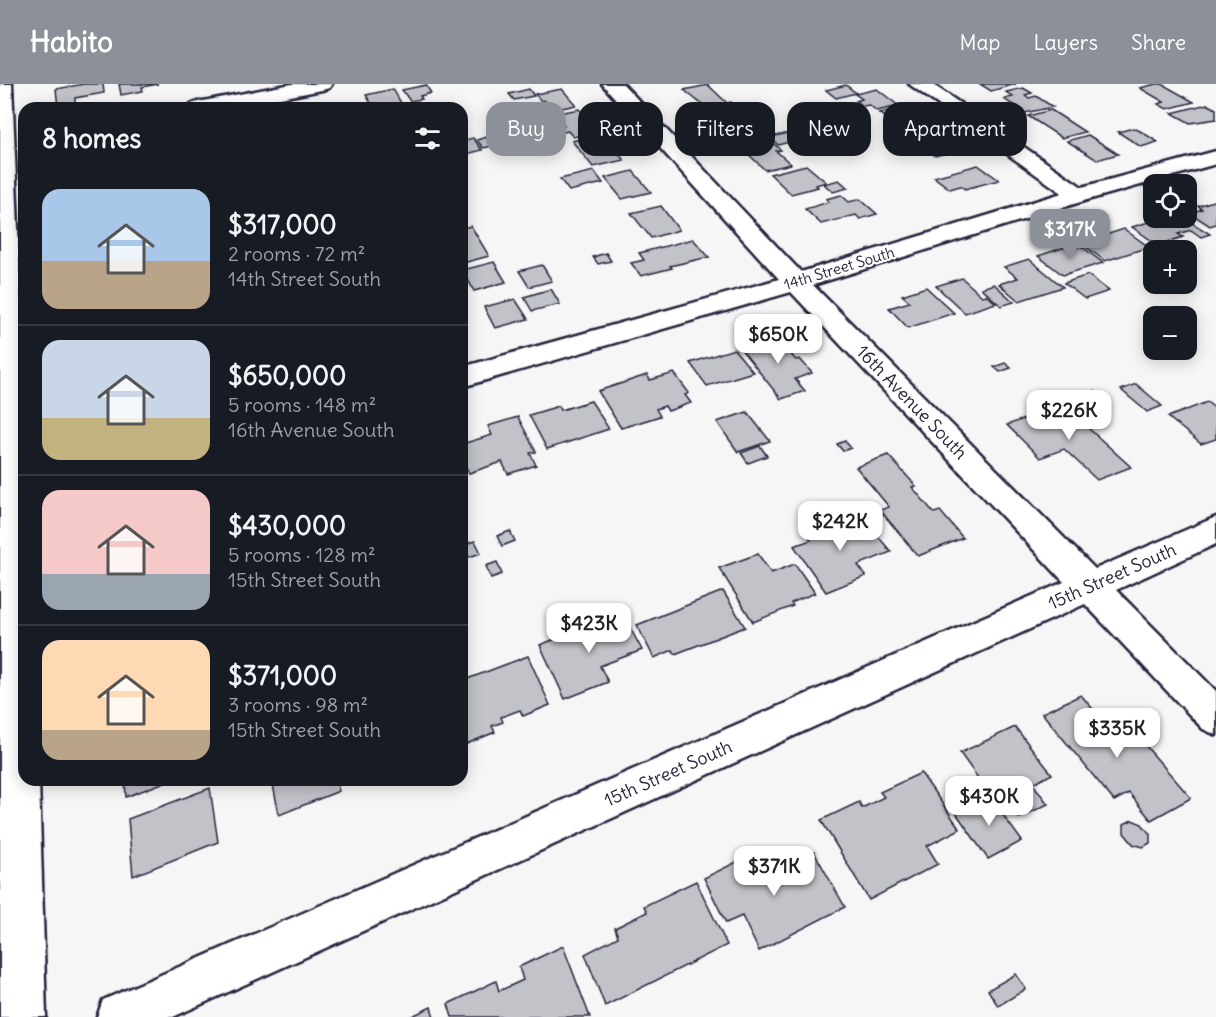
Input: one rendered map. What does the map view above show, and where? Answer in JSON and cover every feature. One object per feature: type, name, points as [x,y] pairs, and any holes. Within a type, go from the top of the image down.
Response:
[{"type":"street","points":[[2,84],[10,144],[18,764]]},
{"type":"street","name":"16th Avenue South","points":[[612,84],[796,282],[1216,717]]},
{"type":"street","points":[[919,84],[1079,195]]},
{"type":"street","points":[[229,102],[315,85],[318,102]]},
{"type":"street","name":"14th Street South","points":[[468,375],[796,282],[1079,195],[1216,157]]},
{"type":"street","name":"15th Street South","points":[[120,1017],[1216,530]]},
{"type":"street","points":[[18,786],[23,1017]]},
{"type":"building","points":[[84,84],[103,84],[104,93],[75,98],[75,102],[57,102],[56,89]]},
{"type":"building","points":[[119,84],[158,84],[142,87],[143,91],[121,95]]},
{"type":"building","points":[[980,84],[1016,84],[991,91]]},
{"type":"building","points":[[1162,84],[1194,102],[1167,109],[1158,104],[1164,102],[1140,88]]},
{"type":"building","points":[[426,85],[431,93],[420,96],[422,99],[410,101],[402,90]]},
{"type":"building","points":[[708,85],[726,102],[699,102],[684,90]]},
{"type":"building","points":[[846,85],[856,93],[836,98],[826,90]]},
{"type":"building","points":[[1023,88],[1032,93],[1025,95],[1029,98],[1036,96],[1053,107],[1027,113],[1027,102],[1008,102],[1004,99],[1013,97],[1006,92]]},
{"type":"building","points":[[393,89],[400,102],[370,102],[366,95]]},
{"type":"building","points":[[529,89],[534,96],[514,100],[509,94]]},
{"type":"building","points":[[562,89],[576,105],[566,107],[566,102],[541,101],[535,94]]},
{"type":"building","points":[[877,89],[894,102],[883,102],[883,110],[877,111],[871,106],[871,102],[856,101],[862,99],[855,94]]},
{"type":"building","points":[[1207,104],[1216,109],[1216,119],[1190,123],[1172,113]]},
{"type":"building","points":[[578,109],[578,136],[573,137],[566,132],[566,112]]},
{"type":"building","points":[[1051,110],[1085,132],[1062,138],[1028,116]]},
{"type":"building","points":[[1133,128],[1158,142],[1141,147],[1118,132]]},
{"type":"building","points":[[787,133],[787,143],[778,145],[775,142],[775,136]]},
{"type":"building","points":[[1088,135],[1118,154],[1097,160],[1067,141]]},
{"type":"building","points":[[486,137],[486,147],[483,148],[477,140]]},
{"type":"building","points":[[473,138],[482,150],[468,154],[468,139]]},
{"type":"building","points":[[578,140],[578,148],[572,141]]},
{"type":"building","points":[[775,145],[781,150],[776,151],[791,164],[765,170],[750,156],[775,156]]},
{"type":"building","points":[[584,156],[620,156],[624,160],[593,167]]},
{"type":"building","points":[[806,165],[826,182],[816,185],[818,187],[791,194],[770,174]]},
{"type":"building","points":[[978,165],[999,180],[965,189],[960,186],[950,189],[934,177]]},
{"type":"building","points":[[594,171],[603,183],[569,191],[560,179]]},
{"type":"building","points":[[633,171],[651,192],[622,199],[605,178]]},
{"type":"building","points":[[839,180],[848,188],[833,192],[824,184]]},
{"type":"building","points":[[841,195],[849,202],[860,199],[877,214],[860,219],[856,215],[821,224],[805,209],[829,202],[826,199]]},
{"type":"building","points":[[1216,200],[1216,224],[1210,226],[1197,218],[1197,211],[1202,209],[1198,206]]},
{"type":"building","points":[[661,206],[679,230],[651,238],[631,213]]},
{"type":"building","points":[[1143,224],[1143,228],[1197,228],[1197,226],[1210,234],[1201,237],[1191,230],[1178,234],[1183,237],[1174,240],[1151,240],[1132,227]]},
{"type":"building","points":[[471,226],[489,256],[468,262],[468,227]]},
{"type":"building","points":[[1124,229],[1143,243],[1143,249],[1105,261],[1085,246],[1094,243],[1090,240]]},
{"type":"building","points":[[693,239],[709,257],[670,266],[672,268],[641,276],[631,263],[644,260],[639,253]]},
{"type":"building","points":[[1081,246],[1103,263],[1063,275],[1038,256],[1065,247],[1068,249]]},
{"type":"building","points":[[606,253],[611,261],[598,264],[593,257]]},
{"type":"building","points":[[1029,259],[1063,287],[1019,301],[999,284],[1018,278],[1004,267]]},
{"type":"building","points":[[494,262],[506,282],[474,291],[468,280],[468,269]]},
{"type":"building","points":[[542,265],[552,281],[529,287],[519,271]]},
{"type":"building","points":[[1088,275],[1109,291],[1085,299],[1064,283]]},
{"type":"building","points":[[962,278],[982,296],[986,295],[996,303],[965,313],[936,286]]},
{"type":"building","points":[[994,284],[1014,302],[1001,306],[981,288]]},
{"type":"building","points":[[926,287],[954,313],[908,328],[889,308],[910,302],[902,295]]},
{"type":"building","points":[[551,289],[560,304],[532,311],[524,297]]},
{"type":"building","points":[[515,299],[528,319],[495,328],[484,307]]},
{"type":"building","points":[[782,335],[793,348],[787,350],[796,360],[800,359],[812,373],[795,379],[805,391],[781,399],[740,348]]},
{"type":"building","points":[[734,349],[753,372],[707,386],[690,363]]},
{"type":"building","points":[[1005,363],[1011,368],[1000,372],[994,367]]},
{"type":"building","points":[[674,373],[689,393],[685,395],[691,403],[668,411],[665,406],[656,409],[660,416],[621,428],[598,391],[647,375],[650,380]]},
{"type":"building","points":[[1136,384],[1162,406],[1147,412],[1121,390]]},
{"type":"building","points":[[1095,391],[1105,399],[1094,403],[1084,395]]},
{"type":"building","points":[[591,401],[609,429],[547,449],[529,415],[559,406],[561,410]]},
{"type":"building","points":[[1207,402],[1216,409],[1216,439],[1201,444],[1168,417]]},
{"type":"building","points":[[1063,405],[1131,467],[1097,480],[1064,449],[1040,458],[1007,425]]},
{"type":"building","points":[[747,412],[770,441],[738,452],[717,422]]},
{"type":"building","points":[[518,417],[536,452],[530,453],[536,465],[508,474],[502,462],[469,473],[468,442],[492,435],[488,426]]},
{"type":"building","points":[[845,441],[851,448],[843,451],[837,444]]},
{"type":"building","points":[[760,446],[767,456],[748,463],[741,453]]},
{"type":"building","points":[[888,455],[916,486],[912,487],[934,513],[940,511],[963,538],[918,556],[880,510],[889,507],[856,467]]},
{"type":"building","points":[[864,519],[891,552],[858,565],[866,576],[826,592],[794,546],[811,540],[803,529],[824,521],[832,532]]},
{"type":"building","points":[[510,531],[515,541],[502,546],[497,536]]},
{"type":"building","points":[[475,541],[481,553],[468,557],[468,543]]},
{"type":"building","points":[[758,554],[771,573],[795,564],[815,593],[791,603],[793,606],[753,622],[719,568]]},
{"type":"building","points":[[497,562],[502,574],[491,578],[486,566]]},
{"type":"building","points":[[723,591],[745,627],[675,654],[673,650],[654,658],[637,625]]},
{"type":"building","points":[[622,613],[642,650],[600,666],[608,682],[565,699],[540,645]]},
{"type":"building","points":[[528,656],[550,705],[523,716],[520,710],[501,717],[503,722],[492,726],[495,732],[468,743],[468,679]]},
{"type":"building","points":[[1081,695],[1115,735],[1130,728],[1191,798],[1151,820],[1129,793],[1114,801],[1042,713]]},
{"type":"building","points":[[1015,727],[1052,774],[1033,784],[1048,804],[1019,818],[1007,802],[998,806],[960,753]]},
{"type":"building","points":[[921,773],[960,829],[927,846],[938,864],[869,900],[821,820],[859,802],[862,808],[884,797],[880,792]]},
{"type":"building","points":[[125,786],[154,786],[126,797]]},
{"type":"building","points":[[273,786],[338,786],[339,791],[279,815]]},
{"type":"building","points":[[210,788],[218,842],[133,876],[128,819]]},
{"type":"building","points":[[989,796],[1022,841],[988,859],[956,813]]},
{"type":"building","points":[[1132,820],[1142,824],[1150,834],[1150,843],[1143,847],[1133,844],[1124,833],[1124,824]]},
{"type":"building","points":[[757,852],[769,874],[814,852],[845,907],[759,951],[742,916],[726,923],[704,878]]},
{"type":"building","points":[[696,881],[727,945],[605,1006],[585,954],[618,937],[615,928],[647,912],[644,906]]},
{"type":"building","points":[[563,946],[590,1017],[452,1017],[448,1004],[496,981],[499,991],[523,980],[519,967]]},
{"type":"building","points":[[1016,974],[1026,989],[998,1006],[988,990]]},
{"type":"building","points":[[431,1007],[434,1017],[410,1017]]}]
